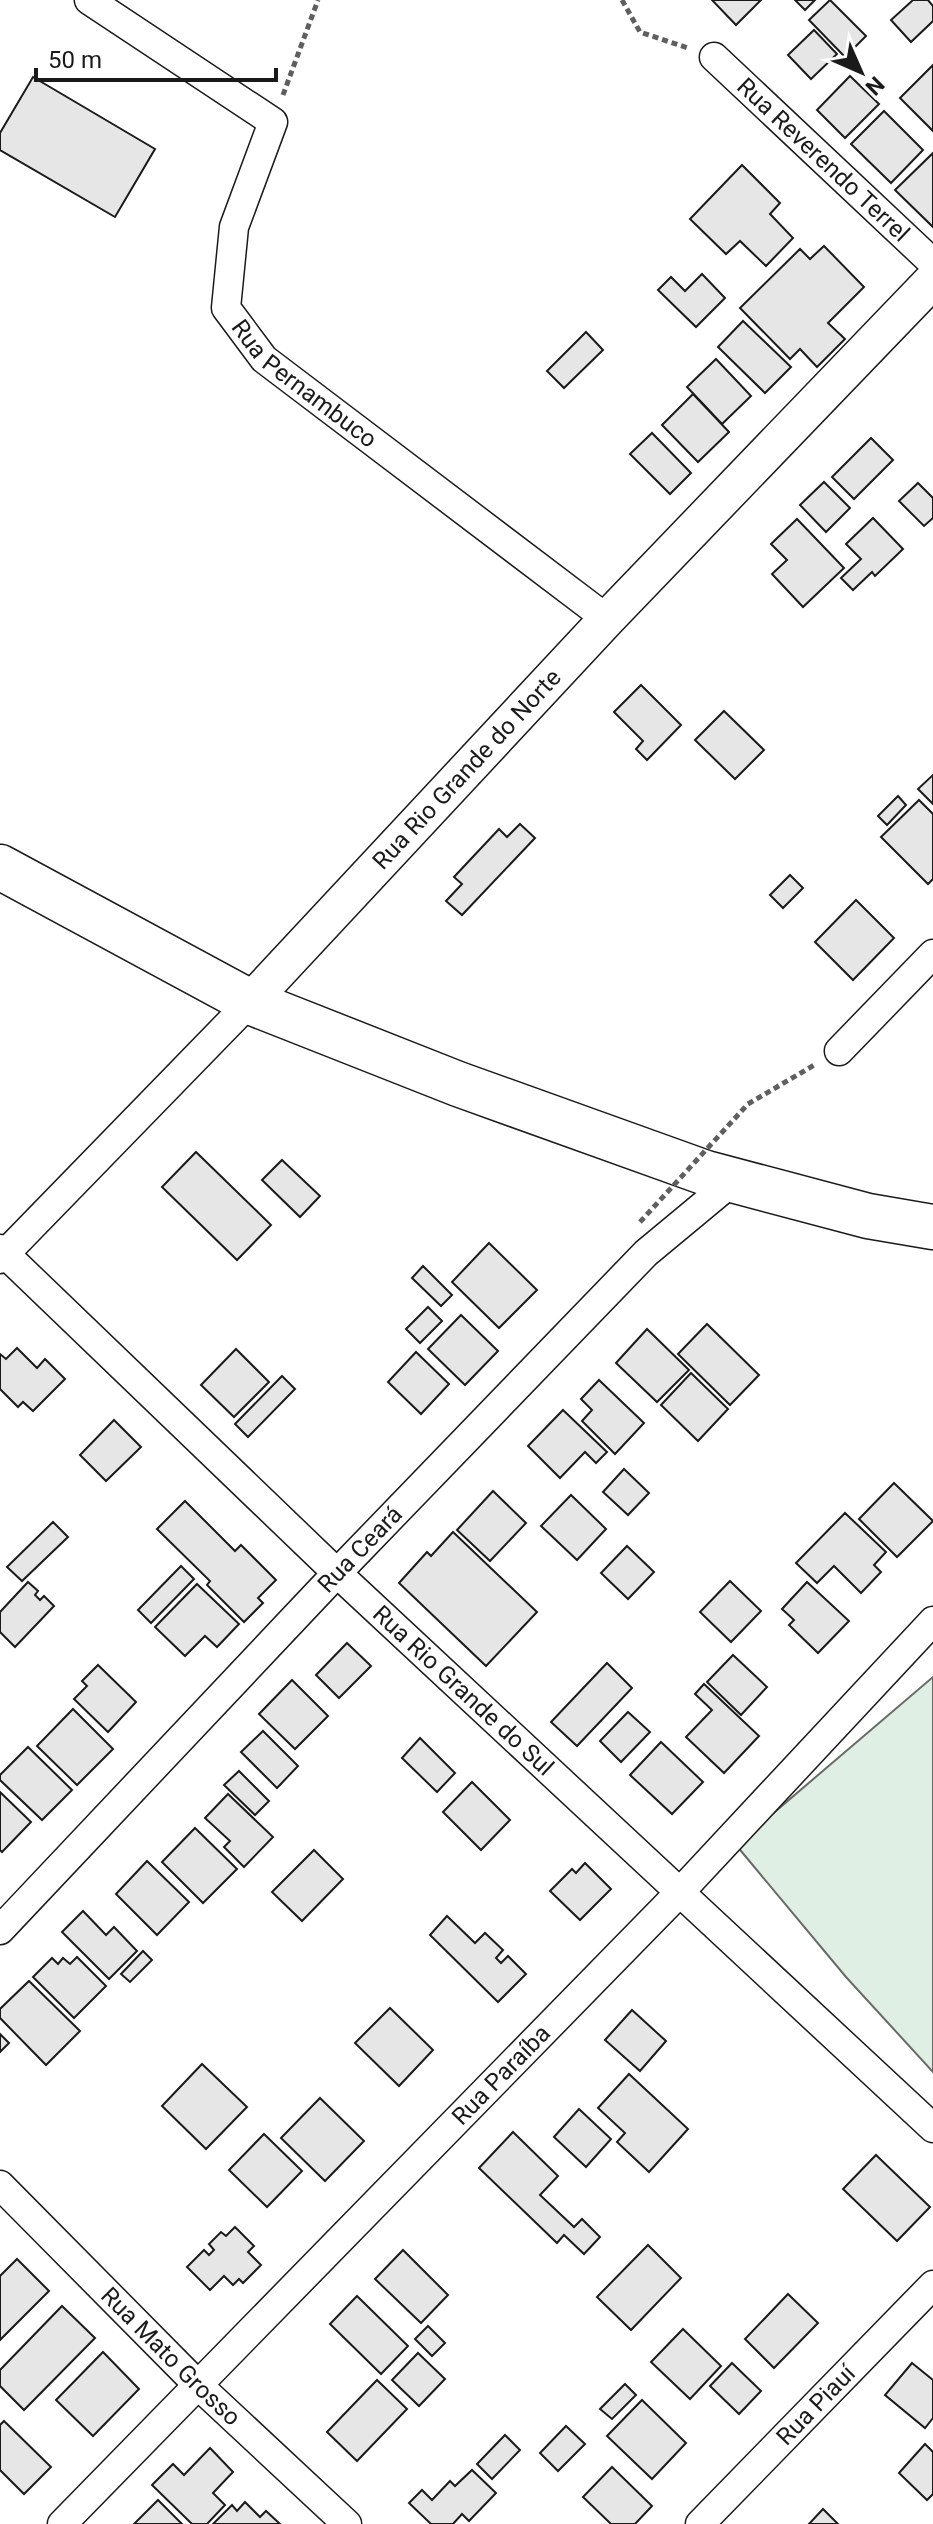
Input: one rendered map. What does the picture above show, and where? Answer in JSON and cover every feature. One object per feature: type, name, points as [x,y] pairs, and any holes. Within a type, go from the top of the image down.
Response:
[{"type":"main road","points":[[7,868],[250,1002],[458,1084],[706,1173],[868,1216],[933,1227]]},
{"type":"street","points":[[89,0],[273,122]]},
{"type":"street","name":"Rua Reverendo Terrel","points":[[714,57],[933,263]]},
{"type":"street","name":"Rua Pernambuco","points":[[273,122],[234,227],[226,308],[264,359],[607,619]]},
{"type":"street","name":"Rua Rio Grande do Norte","points":[[2,1254],[250,1002],[607,619],[933,280]]},
{"type":"street","points":[[839,1051],[933,954]]},
{"type":"street","name":"Rua Ceará","points":[[0,1930],[337,1573],[646,1253],[734,1180]]},
{"type":"street","name":"Rua Rio Grande do Sul","points":[[2,1254],[337,1573],[933,2128]]},
{"type":"street","name":"Rua Paraíba","points":[[62,2524],[681,1891],[933,1621]]},
{"type":"street","name":"Rua Mato Grosso","points":[[0,2185],[199,2386],[347,2524]]},
{"type":"street","name":"Rua Piauí","points":[[700,2524],[933,2285]]},
{"type":"path","points":[[273,122],[318,0]]},
{"type":"path","points":[[622,0],[640,32],[714,57]]},
{"type":"path","points":[[640,1222],[748,1104],[839,1051]]},
{"type":"green space","points":[[933,1677],[933,2072],[846,1977],[736,1845]]},
{"type":"building","points":[[712,0],[761,0],[736,25]]},
{"type":"building","points":[[795,0],[815,0],[805,10]]},
{"type":"building","points":[[830,0],[866,36],[845,57],[809,20]]},
{"type":"building","points":[[913,0],[928,0],[933,6],[933,21],[911,42],[891,20]]},
{"type":"building","points":[[814,30],[837,54],[811,79],[788,55]]},
{"type":"building","points":[[933,65],[933,131],[900,98]]},
{"type":"building","points":[[850,76],[879,104],[845,138],[817,110]]},
{"type":"building","points":[[33,77],[155,149],[115,217],[0,150],[0,133]]},
{"type":"building","points":[[884,111],[923,150],[891,183],[851,144]]},
{"type":"building","points":[[933,153],[933,227],[895,190]]},
{"type":"building","points":[[742,165],[780,203],[770,214],[793,238],[766,266],[740,241],[726,254],[690,219]]},
{"type":"building","points":[[824,246],[864,287],[828,323],[845,339],[817,367],[800,349],[790,359],[740,308],[800,249],[810,259]]},
{"type":"building","points":[[702,274],[725,298],[696,327],[658,290],[671,277],[685,291]]},
{"type":"building","points":[[743,321],[791,367],[765,393],[718,347]]},
{"type":"building","points":[[586,332],[603,350],[564,388],[547,371]]},
{"type":"building","points":[[716,359],[751,396],[722,424],[687,387]]},
{"type":"building","points":[[693,394],[729,432],[698,462],[662,425]]},
{"type":"building","points":[[652,433],[691,473],[670,494],[630,454]]},
{"type":"building","points":[[871,438],[893,460],[854,499],[832,477]]},
{"type":"building","points":[[824,482],[850,508],[826,532],[800,505]]},
{"type":"building","points":[[918,483],[933,498],[933,518],[924,526],[899,501]]},
{"type":"building","points":[[873,518],[903,549],[875,576],[872,572],[853,590],[841,578],[861,559],[846,544]]},
{"type":"building","points":[[797,519],[844,568],[803,607],[772,574],[787,560],[771,544]]},
{"type":"building","points":[[641,685],[681,725],[647,760],[636,749],[643,741],[614,712]]},
{"type":"building","points":[[724,711],[764,750],[735,779],[695,740]]},
{"type":"building","points":[[933,775],[933,804],[918,789]]},
{"type":"building","points":[[898,796],[906,805],[887,825],[878,816]]},
{"type":"building","points":[[919,800],[933,814],[933,879],[928,884],[881,837]]},
{"type":"building","points":[[520,824],[535,838],[462,915],[446,901],[462,884],[454,877],[499,829],[507,837]]},
{"type":"building","points":[[790,875],[803,888],[783,908],[770,895]]},
{"type":"building","points":[[856,900],[894,938],[853,980],[815,942]]},
{"type":"building","points":[[196,1152],[271,1225],[237,1260],[162,1187]]},
{"type":"building","points":[[282,1160],[320,1196],[300,1217],[262,1180]]},
{"type":"building","points":[[489,1243],[537,1290],[499,1328],[452,1282]]},
{"type":"building","points":[[423,1266],[452,1295],[441,1306],[412,1278]]},
{"type":"building","points":[[428,1307],[442,1321],[420,1343],[406,1329]]},
{"type":"building","points":[[461,1315],[498,1351],[465,1385],[428,1349]]},
{"type":"building","points":[[707,1324],[759,1375],[730,1405],[678,1354]]},
{"type":"building","points":[[647,1329],[689,1370],[657,1402],[616,1363]]},
{"type":"building","points":[[17,1348],[37,1368],[45,1359],[65,1379],[33,1411],[23,1402],[18,1407],[0,1389],[0,1354],[6,1359]]},
{"type":"building","points":[[236,1349],[269,1382],[234,1417],[201,1385]]},
{"type":"building","points":[[416,1352],[449,1384],[421,1414],[388,1382]]},
{"type":"building","points":[[691,1373],[728,1409],[698,1441],[661,1405]]},
{"type":"building","points":[[282,1376],[295,1389],[248,1437],[235,1424]]},
{"type":"building","points":[[599,1380],[644,1423],[615,1454],[582,1421],[592,1410],[581,1399]]},
{"type":"building","points":[[563,1410],[607,1452],[596,1463],[585,1452],[560,1478],[528,1446]]},
{"type":"building","points":[[114,1420],[141,1447],[106,1481],[80,1455]]},
{"type":"building","points":[[624,1469],[649,1493],[628,1515],[603,1492]]},
{"type":"building","points":[[894,1483],[933,1521],[897,1557],[859,1519]]},
{"type":"building","points":[[493,1491],[526,1523],[490,1561],[457,1530]]},
{"type":"building","points":[[571,1495],[606,1529],[577,1560],[541,1526]]},
{"type":"building","points":[[185,1501],[235,1551],[241,1545],[276,1580],[258,1598],[263,1603],[244,1622],[207,1585],[210,1581],[157,1529]]},
{"type":"building","points":[[845,1513],[886,1552],[874,1565],[881,1572],[861,1593],[834,1566],[817,1583],[796,1563]]},
{"type":"building","points":[[53,1522],[68,1537],[22,1581],[7,1567]]},
{"type":"building","points":[[453,1532],[537,1612],[486,1666],[399,1583],[427,1552],[431,1556]]},
{"type":"building","points":[[627,1546],[654,1572],[628,1599],[601,1573]]},
{"type":"building","points":[[181,1566],[194,1579],[151,1623],[138,1610]]},
{"type":"building","points":[[730,1581],[761,1611],[731,1642],[700,1612]]},
{"type":"building","points":[[28,1582],[38,1591],[35,1595],[40,1600],[44,1596],[54,1606],[15,1647],[0,1632],[0,1612]]},
{"type":"building","points":[[807,1582],[849,1621],[818,1653],[789,1625],[794,1620],[782,1609]]},
{"type":"building","points":[[197,1584],[239,1624],[217,1647],[205,1636],[185,1656],[155,1627]]},
{"type":"building","points":[[347,1643],[371,1666],[339,1698],[316,1675]]},
{"type":"building","points":[[733,1655],[767,1687],[741,1715],[707,1682]]},
{"type":"building","points":[[607,1663],[632,1688],[577,1746],[551,1722]]},
{"type":"building","points":[[98,1665],[136,1702],[108,1732],[74,1699],[87,1686],[82,1681]]},
{"type":"building","points":[[292,1680],[328,1716],[295,1749],[259,1714]]},
{"type":"building","points":[[704,1684],[759,1736],[724,1773],[686,1737],[712,1710],[695,1694]]},
{"type":"building","points":[[73,1709],[113,1749],[77,1785],[37,1746]]},
{"type":"building","points":[[628,1712],[650,1732],[621,1762],[600,1741]]},
{"type":"building","points":[[263,1731],[298,1766],[277,1788],[241,1752]]},
{"type":"building","points":[[420,1738],[455,1773],[437,1792],[402,1758]]},
{"type":"building","points":[[661,1742],[703,1782],[672,1814],[630,1775]]},
{"type":"building","points":[[28,1747],[72,1790],[42,1820],[0,1780],[0,1775]]},
{"type":"building","points":[[239,1771],[269,1801],[255,1815],[224,1785]]},
{"type":"building","points":[[472,1782],[510,1820],[481,1850],[443,1812]]},
{"type":"building","points":[[0,1792],[31,1822],[2,1852],[0,1850]]},
{"type":"building","points":[[228,1794],[273,1837],[244,1867],[224,1847],[230,1841],[205,1818]]},
{"type":"building","points":[[195,1828],[237,1869],[203,1903],[162,1862]]},
{"type":"building","points":[[314,1850],[343,1879],[302,1921],[272,1892]]},
{"type":"building","points":[[147,1861],[189,1902],[157,1935],[116,1894]]},
{"type":"building","points":[[585,1863],[611,1889],[580,1920],[550,1891],[572,1869],[576,1873]]},
{"type":"building","points":[[83,1911],[106,1935],[114,1927],[137,1951],[109,1979],[62,1932]]},
{"type":"building","points":[[447,1916],[475,1943],[485,1933],[503,1950],[496,1958],[501,1963],[508,1956],[526,1974],[498,2002],[430,1935]]},
{"type":"building","points":[[143,1951],[152,1960],[130,1982],[121,1974]]},
{"type":"building","points":[[77,1957],[106,1986],[74,2018],[33,1977],[52,1958],[58,1964],[63,1958],[70,1964]]},
{"type":"building","points":[[29,1981],[80,2031],[46,2065],[0,2018],[0,2009]]},
{"type":"building","points":[[390,2008],[433,2050],[399,2086],[355,2043]]},
{"type":"building","points":[[632,2010],[666,2041],[640,2071],[605,2040]]},
{"type":"building","points":[[0,2034],[9,2043],[0,2052]]},
{"type":"building","points":[[202,2064],[247,2107],[206,2149],[162,2106]]},
{"type":"building","points":[[629,2074],[688,2129],[649,2172],[617,2142],[625,2133],[598,2108]]},
{"type":"building","points":[[320,2098],[364,2141],[325,2181],[281,2138]]},
{"type":"building","points":[[579,2109],[611,2139],[586,2167],[554,2137]]},
{"type":"building","points":[[513,2132],[558,2176],[540,2195],[574,2227],[582,2219],[600,2237],[584,2254],[564,2235],[557,2243],[479,2168]]},
{"type":"building","points":[[264,2134],[302,2171],[267,2207],[229,2170]]},
{"type":"building","points":[[876,2155],[930,2207],[897,2241],[843,2189]]},
{"type":"building","points":[[235,2227],[254,2246],[248,2252],[261,2265],[243,2283],[239,2279],[233,2285],[224,2276],[210,2290],[187,2267],[204,2250],[209,2255],[214,2250],[209,2244],[221,2232],[226,2236]]},
{"type":"building","points":[[648,2245],[681,2278],[631,2330],[597,2297]]},
{"type":"building","points":[[403,2250],[448,2295],[421,2323],[375,2279]]},
{"type":"building","points":[[17,2259],[49,2291],[0,2340],[0,2276]]},
{"type":"building","points":[[788,2294],[818,2323],[774,2368],[745,2339]]},
{"type":"building","points":[[357,2296],[408,2346],[381,2374],[330,2324]]},
{"type":"building","points":[[62,2306],[95,2338],[24,2410],[0,2386],[0,2370]]},
{"type":"building","points":[[428,2326],[445,2343],[432,2356],[415,2339]]},
{"type":"building","points":[[683,2329],[721,2366],[690,2399],[651,2362]]},
{"type":"building","points":[[103,2352],[139,2389],[93,2436],[56,2400]]},
{"type":"building","points":[[418,2353],[445,2379],[419,2406],[392,2380]]},
{"type":"building","points":[[732,2363],[761,2391],[739,2414],[710,2386]]},
{"type":"building","points":[[912,2363],[933,2380],[933,2418],[925,2428],[885,2395]]},
{"type":"building","points":[[377,2380],[407,2409],[357,2461],[327,2432]]},
{"type":"building","points":[[625,2384],[636,2395],[612,2419],[600,2409]]},
{"type":"building","points":[[642,2400],[686,2443],[652,2479],[607,2436]]},
{"type":"building","points":[[4,2421],[51,2467],[24,2494],[0,2470],[0,2425]]},
{"type":"building","points":[[566,2426],[585,2444],[558,2471],[540,2453]]},
{"type":"building","points":[[505,2435],[520,2450],[492,2479],[477,2464]]},
{"type":"building","points":[[925,2444],[933,2452],[933,2494],[927,2500],[899,2473]]},
{"type":"building","points":[[210,2448],[233,2472],[213,2493],[225,2505],[207,2524],[192,2524],[152,2485],[173,2464],[184,2475]]},
{"type":"building","points":[[612,2467],[652,2506],[635,2524],[611,2524],[583,2497]]},
{"type":"building","points":[[472,2470],[496,2493],[469,2521],[462,2514],[453,2524],[431,2524],[409,2503],[422,2490],[432,2500],[450,2481],[455,2486]]},
{"type":"building","points":[[158,2500],[182,2524],[134,2524]]},
{"type":"building","points":[[245,2502],[260,2517],[266,2511],[280,2524],[213,2524],[232,2505],[237,2511]]},
{"type":"building","points":[[823,2509],[838,2524],[809,2524]]}]
